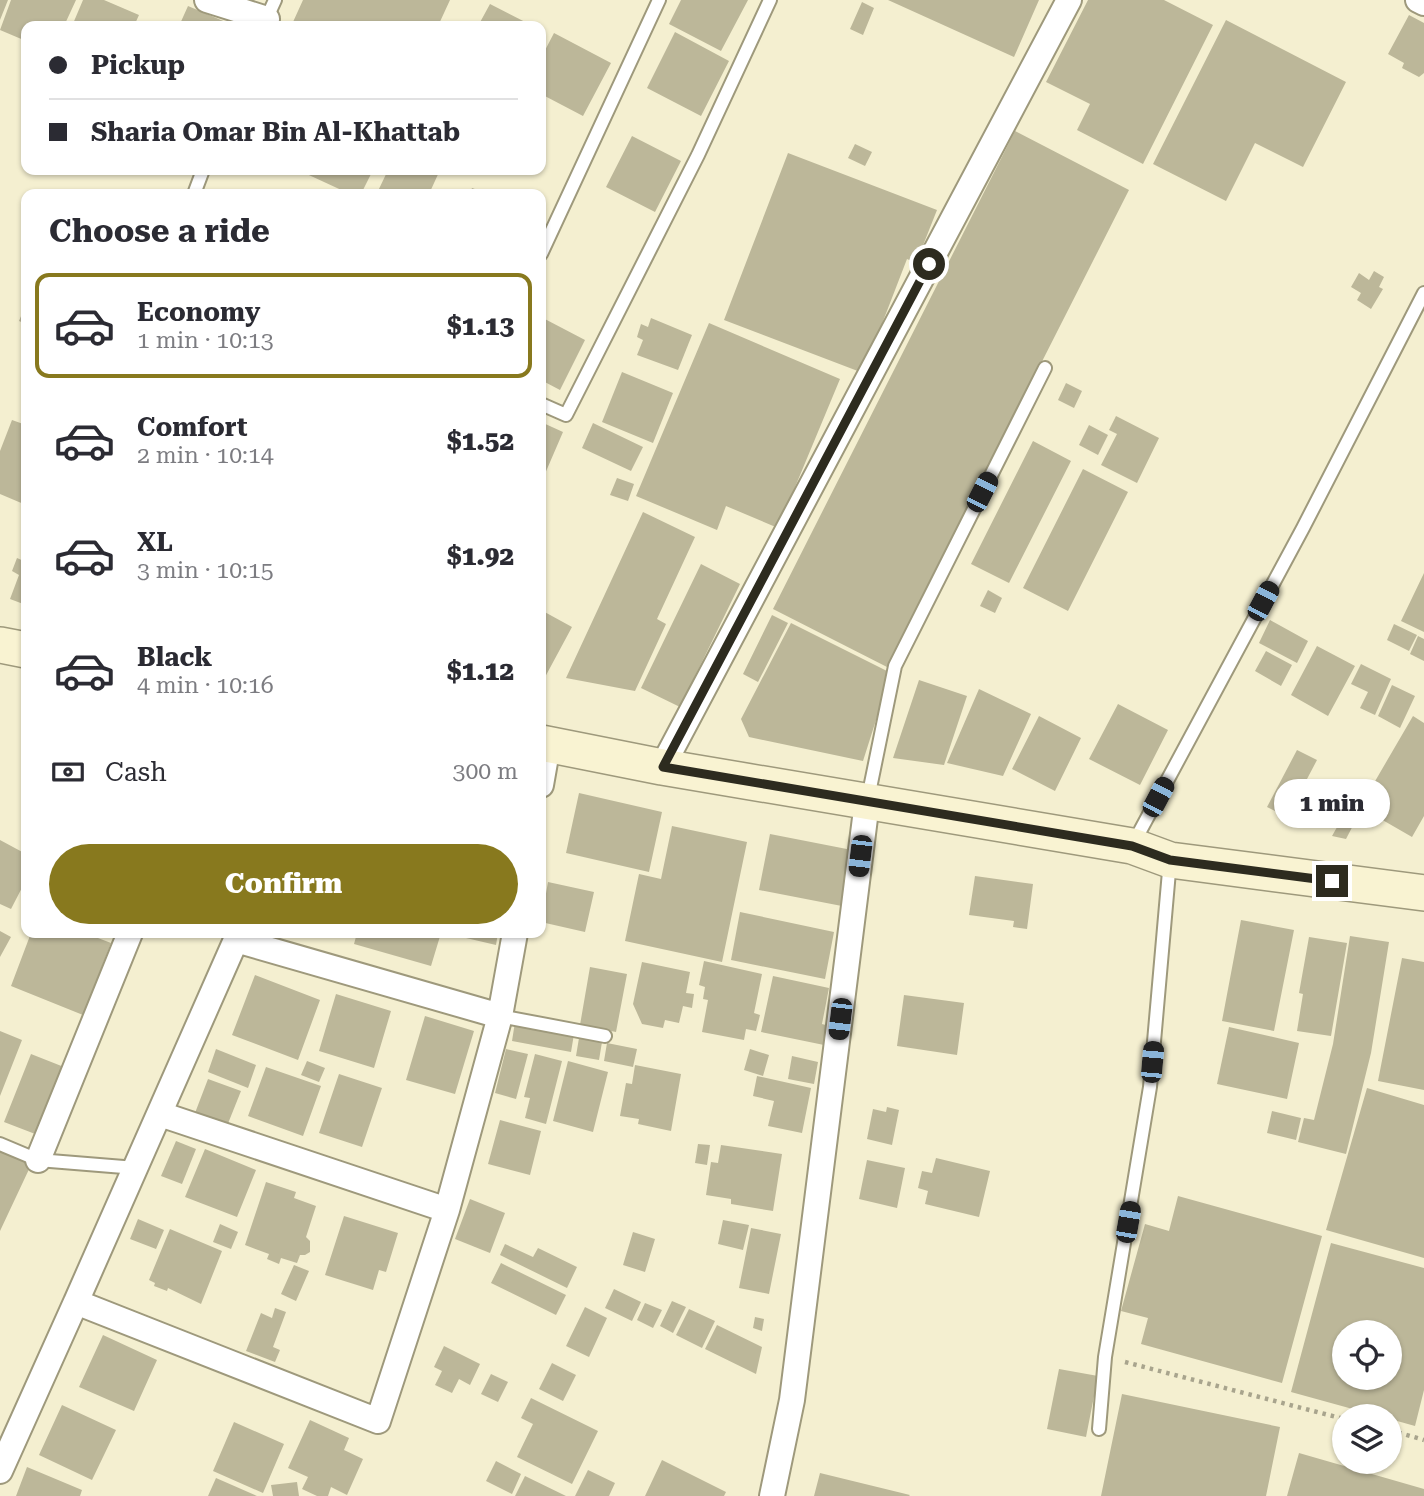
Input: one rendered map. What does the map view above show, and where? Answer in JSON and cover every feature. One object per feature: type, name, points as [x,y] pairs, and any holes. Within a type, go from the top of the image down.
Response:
[{"type":"main road","points":[[0,645],[21,649]]},
{"type":"main road","points":[[546,744],[663,767],[1132,846],[1170,860],[1421,885]]},
{"type":"street","points":[[207,0],[268,15]]},
{"type":"street","points":[[663,767],[1069,0]]},
{"type":"street","points":[[1419,0],[1424,3]]},
{"type":"street","points":[[772,1496],[792,1400],[867,802]]},
{"type":"street","points":[[38,1160],[128,938]]},
{"type":"street","points":[[0,1471],[237,938]]},
{"type":"street","points":[[240,938],[500,1016]]},
{"type":"street","points":[[76,1302],[378,1422],[447,1210],[500,1016],[514,938]]},
{"type":"street","points":[[160,1114],[447,1210]]},
{"type":"lane","points":[[546,243],[659,0]]},
{"type":"lane","points":[[546,406],[566,415],[698,155],[770,0]]},
{"type":"lane","points":[[1132,846],[1303,528],[1424,293]]},
{"type":"lane","points":[[867,802],[895,666],[1045,368]]},
{"type":"lane","points":[[1099,1429],[1105,1357],[1150,1087],[1170,860]]},
{"type":"lane","points":[[500,1016],[605,1036]]},
{"type":"lane","points":[[0,1144],[38,1160],[136,1168]]},
{"type":"path","points":[[1105,1357],[1332,1416]]},
{"type":"path","points":[[1402,1434],[1424,1440]]},
{"type":"building","points":[[0,0],[8,0],[0,20]]},
{"type":"building","points":[[11,0],[76,0],[66,21],[21,21],[21,39],[0,30]]},
{"type":"building","points":[[83,0],[104,0],[139,15],[136,21],[74,21]]},
{"type":"building","points":[[303,0],[450,0],[440,21],[293,21]]},
{"type":"building","points":[[681,0],[748,0],[721,51],[669,24]]},
{"type":"building","points":[[888,0],[1039,0],[1014,57]]},
{"type":"building","points":[[1088,0],[1164,0],[1213,25],[1143,164],[1077,130],[1090,104],[1046,82]]},
{"type":"building","points":[[862,2],[874,8],[863,35],[850,29]]},
{"type":"building","points":[[490,4],[523,21],[481,21]]},
{"type":"building","points":[[188,6],[223,21],[181,21]]},
{"type":"building","points":[[1409,15],[1424,23],[1424,73],[1419,77],[1402,68],[1404,63],[1388,54]]},
{"type":"building","points":[[1226,20],[1346,82],[1303,167],[1255,143],[1226,201],[1153,164]]},
{"type":"building","points":[[675,32],[729,61],[701,116],[647,88]]},
{"type":"building","points":[[554,33],[611,63],[583,116],[546,97],[546,48]]},
{"type":"building","points":[[1015,131],[1129,190],[887,667],[773,609]]},
{"type":"building","points":[[632,136],[681,161],[655,212],[606,187]]},
{"type":"building","points":[[855,144],[872,152],[865,166],[848,158]]},
{"type":"building","points":[[788,153],[937,210],[916,263],[907,259],[863,373],[724,320]]},
{"type":"building","points":[[309,175],[370,175],[364,189],[339,189]]},
{"type":"building","points":[[386,175],[438,175],[431,189],[379,189]]},
{"type":"building","points":[[1374,271],[1384,277],[1379,287],[1383,289],[1371,309],[1357,300],[1361,293],[1351,287],[1359,273],[1369,280]]},
{"type":"building","points":[[651,318],[692,335],[678,370],[637,355],[643,340],[637,337],[641,324],[648,327]]},
{"type":"building","points":[[546,320],[585,340],[560,390],[546,383]]},
{"type":"building","points":[[709,323],[840,379],[778,528],[726,506],[717,530],[636,496]]},
{"type":"building","points":[[622,372],[673,393],[653,443],[602,422]]},
{"type":"building","points":[[1066,383],[1082,391],[1074,408],[1058,400]]},
{"type":"building","points":[[1116,416],[1159,438],[1137,483],[1101,465],[1117,434],[1109,430]]},
{"type":"building","points":[[12,420],[21,423],[21,503],[0,494],[0,451]]},
{"type":"building","points":[[593,423],[643,447],[631,471],[582,448]]},
{"type":"building","points":[[546,424],[563,432],[546,471]]},
{"type":"building","points":[[1089,425],[1108,435],[1098,455],[1079,445]]},
{"type":"building","points":[[1033,441],[1071,461],[1009,583],[971,564]]},
{"type":"building","points":[[1083,469],[1128,492],[1068,611],[1023,588]]},
{"type":"building","points":[[617,478],[634,484],[628,501],[610,495]]},
{"type":"building","points":[[643,512],[695,537],[657,619],[666,624],[635,691],[566,678]]},
{"type":"building","points":[[17,558],[21,560],[21,603],[10,599],[19,575],[12,571]]},
{"type":"building","points":[[701,564],[740,584],[680,707],[641,688]]},
{"type":"building","points":[[1424,573],[1424,632],[1401,621]]},
{"type":"building","points":[[988,590],[1002,598],[995,613],[980,606]]},
{"type":"building","points":[[546,613],[572,627],[546,675]]},
{"type":"building","points":[[772,615],[788,623],[758,682],[743,674]]},
{"type":"building","points":[[1270,620],[1308,641],[1297,663],[1259,643]]},
{"type":"building","points":[[791,623],[891,673],[863,761],[749,737],[741,719]]},
{"type":"building","points":[[1394,624],[1417,635],[1409,651],[1387,640]]},
{"type":"building","points":[[1418,636],[1424,639],[1424,661],[1410,654]]},
{"type":"building","points":[[1317,646],[1355,666],[1328,716],[1291,695]]},
{"type":"building","points":[[1266,651],[1292,665],[1281,686],[1255,671]]},
{"type":"building","points":[[1361,664],[1391,679],[1375,715],[1360,708],[1368,692],[1351,684]]},
{"type":"building","points":[[919,680],[967,696],[944,765],[893,758]]},
{"type":"building","points":[[1392,685],[1415,696],[1400,728],[1378,716]]},
{"type":"building","points":[[979,689],[1031,714],[1003,776],[947,763]]},
{"type":"building","points":[[1118,704],[1168,730],[1140,785],[1089,759]]},
{"type":"building","points":[[1039,716],[1081,738],[1055,791],[1012,769]]},
{"type":"building","points":[[1413,716],[1424,723],[1424,816],[1412,837],[1360,807]]},
{"type":"building","points":[[1297,750],[1317,760],[1287,817],[1267,807]]},
{"type":"building","points":[[579,793],[662,812],[649,872],[566,853]]},
{"type":"building","points":[[1349,806],[1360,812],[1346,839],[1332,836]]},
{"type":"building","points":[[672,826],[747,842],[722,962],[625,941],[639,874],[661,879]]},
{"type":"building","points":[[770,834],[857,851],[847,907],[759,890]]},
{"type":"building","points":[[0,840],[21,851],[21,890],[11,909],[0,904]]},
{"type":"building","points":[[975,876],[1033,884],[1027,929],[1013,927],[1014,921],[969,915]]},
{"type":"building","points":[[548,882],[594,892],[585,932],[546,923]]},
{"type":"building","points":[[740,912],[834,932],[825,979],[731,960]]},
{"type":"building","points":[[1241,920],[1294,930],[1274,1031],[1222,1021]]},
{"type":"building","points":[[0,931],[11,937],[0,957]]},
{"type":"building","points":[[1350,936],[1389,942],[1371,1053],[1346,1154],[1298,1142],[1304,1118],[1314,1120],[1333,1044]]},
{"type":"building","points":[[1309,937],[1347,943],[1331,1036],[1297,1031],[1303,994],[1299,993]]},
{"type":"building","points":[[29,938],[98,938],[111,943],[83,1015],[11,986]]},
{"type":"building","points":[[356,938],[439,938],[431,966],[354,944]]},
{"type":"building","points":[[466,938],[497,938],[496,945]]},
{"type":"building","points":[[1402,958],[1424,962],[1424,1090],[1378,1081]]},
{"type":"building","points":[[704,961],[762,974],[754,1013],[760,1015],[756,1031],[746,1029],[744,1040],[702,1032],[708,1000],[703,999],[705,987],[699,985]]},
{"type":"building","points":[[642,962],[690,972],[686,993],[694,994],[692,1008],[683,1006],[679,1023],[665,1020],[663,1028],[642,1024],[633,1004]]},
{"type":"building","points":[[590,967],[627,974],[616,1032],[580,1025]]},
{"type":"building","points":[[255,975],[320,1000],[298,1060],[232,1035]]},
{"type":"building","points":[[773,976],[829,988],[822,1024],[829,1026],[824,1045],[761,1032]]},
{"type":"building","points":[[336,994],[391,1011],[374,1068],[319,1051]]},
{"type":"building","points":[[904,995],[964,1003],[957,1055],[897,1046]]},
{"type":"building","points":[[425,1016],[474,1031],[455,1094],[406,1080]]},
{"type":"building","points":[[515,1022],[574,1034],[571,1052],[512,1041]]},
{"type":"building","points":[[1229,1027],[1299,1043],[1287,1099],[1217,1084]]},
{"type":"building","points":[[0,1031],[22,1040],[0,1096]]},
{"type":"building","points":[[579,1038],[602,1042],[599,1060],[576,1056]]},
{"type":"building","points":[[607,1043],[637,1049],[633,1067],[604,1061]]},
{"type":"building","points":[[216,1049],[256,1065],[248,1088],[208,1072]]},
{"type":"building","points":[[506,1049],[528,1054],[516,1099],[495,1093]]},
{"type":"building","points":[[750,1049],[769,1055],[763,1076],[744,1070]]},
{"type":"building","points":[[31,1054],[69,1069],[43,1137],[4,1122]]},
{"type":"building","points":[[535,1054],[562,1061],[546,1124],[525,1118],[530,1098],[524,1097]]},
{"type":"building","points":[[792,1056],[818,1062],[814,1084],[788,1079]]},
{"type":"building","points":[[307,1061],[325,1068],[319,1082],[301,1075]]},
{"type":"building","points":[[568,1061],[608,1072],[593,1132],[553,1121]]},
{"type":"building","points":[[635,1065],[681,1074],[671,1131],[638,1124],[639,1119],[620,1116],[626,1083],[632,1084]]},
{"type":"building","points":[[266,1067],[321,1086],[303,1136],[248,1116]]},
{"type":"building","points":[[339,1074],[382,1088],[362,1147],[319,1133]]},
{"type":"building","points":[[757,1076],[811,1088],[802,1133],[768,1126],[774,1101],[753,1096]]},
{"type":"building","points":[[208,1079],[241,1091],[227,1126],[195,1113]]},
{"type":"building","points":[[1367,1088],[1424,1105],[1424,1258],[1326,1230]]},
{"type":"building","points":[[887,1107],[899,1110],[892,1145],[867,1139],[873,1109],[886,1112]]},
{"type":"building","points":[[1272,1111],[1301,1118],[1296,1140],[1267,1133]]},
{"type":"building","points":[[500,1120],[541,1131],[530,1175],[488,1164]]},
{"type":"building","points":[[176,1141],[196,1149],[182,1184],[161,1176]]},
{"type":"building","points":[[698,1144],[710,1145],[707,1165],[695,1163]]},
{"type":"building","points":[[721,1145],[782,1154],[773,1211],[731,1204],[731,1199],[706,1195],[711,1162],[718,1163]]},
{"type":"building","points":[[205,1149],[256,1170],[237,1217],[185,1197]]},
{"type":"building","points":[[0,1150],[31,1165],[0,1231]]},
{"type":"building","points":[[936,1158],[990,1171],[979,1217],[925,1204],[928,1191],[918,1188],[922,1171],[932,1173]]},
{"type":"building","points":[[867,1160],[905,1168],[897,1208],[859,1199]]},
{"type":"building","points":[[266,1182],[296,1192],[294,1198],[316,1206],[306,1237],[310,1241],[310,1252],[300,1255],[297,1263],[281,1258],[279,1264],[267,1259],[269,1254],[245,1245]]},
{"type":"building","points":[[1178,1196],[1322,1236],[1282,1383],[1141,1344],[1148,1318],[1121,1311],[1145,1224],[1169,1231]]},
{"type":"building","points":[[470,1199],[505,1213],[490,1253],[455,1239]]},
{"type":"building","points":[[344,1216],[398,1233],[386,1272],[379,1270],[373,1290],[325,1275]]},
{"type":"building","points":[[138,1219],[164,1230],[156,1249],[130,1239]]},
{"type":"building","points":[[723,1220],[749,1225],[743,1250],[718,1244]]},
{"type":"building","points":[[220,1224],[238,1232],[231,1249],[213,1242]]},
{"type":"building","points":[[751,1228],[781,1234],[769,1294],[739,1288]]},
{"type":"building","points":[[170,1229],[222,1251],[201,1304],[168,1288],[167,1291],[154,1286],[155,1283],[149,1280]]},
{"type":"building","points":[[633,1232],[655,1239],[645,1272],[623,1265]]},
{"type":"building","points":[[1331,1243],[1424,1268],[1424,1390],[1415,1426],[1402,1422],[1402,1404],[1334,1404],[1291,1392]]},
{"type":"building","points":[[505,1244],[533,1257],[538,1248],[577,1267],[567,1288],[500,1255]]},
{"type":"building","points":[[501,1263],[566,1295],[556,1315],[491,1283]]},
{"type":"building","points":[[294,1265],[309,1271],[296,1301],[281,1294]]},
{"type":"building","points":[[614,1289],[641,1302],[632,1321],[605,1308]]},
{"type":"building","points":[[672,1301],[686,1307],[673,1333],[660,1326]]},
{"type":"building","points":[[645,1303],[662,1310],[653,1328],[637,1320]]},
{"type":"building","points":[[585,1307],[607,1318],[589,1357],[566,1346]]},
{"type":"building","points":[[275,1308],[286,1312],[273,1347],[280,1350],[275,1362],[246,1351],[261,1313],[272,1318]]},
{"type":"building","points":[[689,1309],[715,1321],[702,1348],[676,1335]]},
{"type":"building","points":[[755,1317],[764,1319],[762,1331],[753,1328]]},
{"type":"building","points":[[717,1325],[762,1347],[756,1374],[705,1349]]},
{"type":"building","points":[[103,1335],[157,1360],[134,1411],[79,1387]]},
{"type":"building","points":[[444,1346],[480,1364],[470,1385],[459,1379],[452,1393],[435,1385],[442,1371],[434,1367]]},
{"type":"building","points":[[552,1363],[576,1375],[563,1401],[539,1389]]},
{"type":"building","points":[[1059,1369],[1098,1376],[1086,1437],[1047,1429]]},
{"type":"building","points":[[491,1374],[508,1382],[498,1402],[481,1394]]},
{"type":"building","points":[[1122,1394],[1280,1427],[1266,1496],[1101,1496]]},
{"type":"building","points":[[531,1398],[598,1431],[572,1484],[517,1457],[533,1424],[521,1418]]},
{"type":"building","points":[[62,1405],[116,1430],[92,1480],[39,1455]]},
{"type":"building","points":[[310,1420],[349,1438],[344,1450],[363,1459],[347,1495],[331,1487],[328,1496],[317,1496],[302,1489],[308,1477],[288,1468]]},
{"type":"building","points":[[234,1422],[284,1444],[263,1493],[213,1471]]},
{"type":"building","points":[[1299,1453],[1332,1463],[1332,1474],[1372,1474],[1424,1489],[1424,1496],[1287,1496]]},
{"type":"building","points":[[662,1460],[726,1492],[724,1496],[645,1496]]},
{"type":"building","points":[[496,1461],[521,1474],[512,1494],[486,1481]]},
{"type":"building","points":[[27,1467],[82,1490],[80,1496],[16,1496]]},
{"type":"building","points":[[588,1470],[615,1483],[609,1496],[575,1496]]},
{"type":"building","points":[[820,1473],[910,1495],[814,1496]]},
{"type":"building","points":[[525,1476],[566,1496],[515,1496]]},
{"type":"building","points":[[216,1478],[257,1496],[208,1496]]},
{"type":"building","points":[[297,1482],[299,1496],[273,1496],[271,1485]]},
{"type":"route","points":[[929,264],[663,767],[1132,846],[1170,860],[1332,881]]}]
